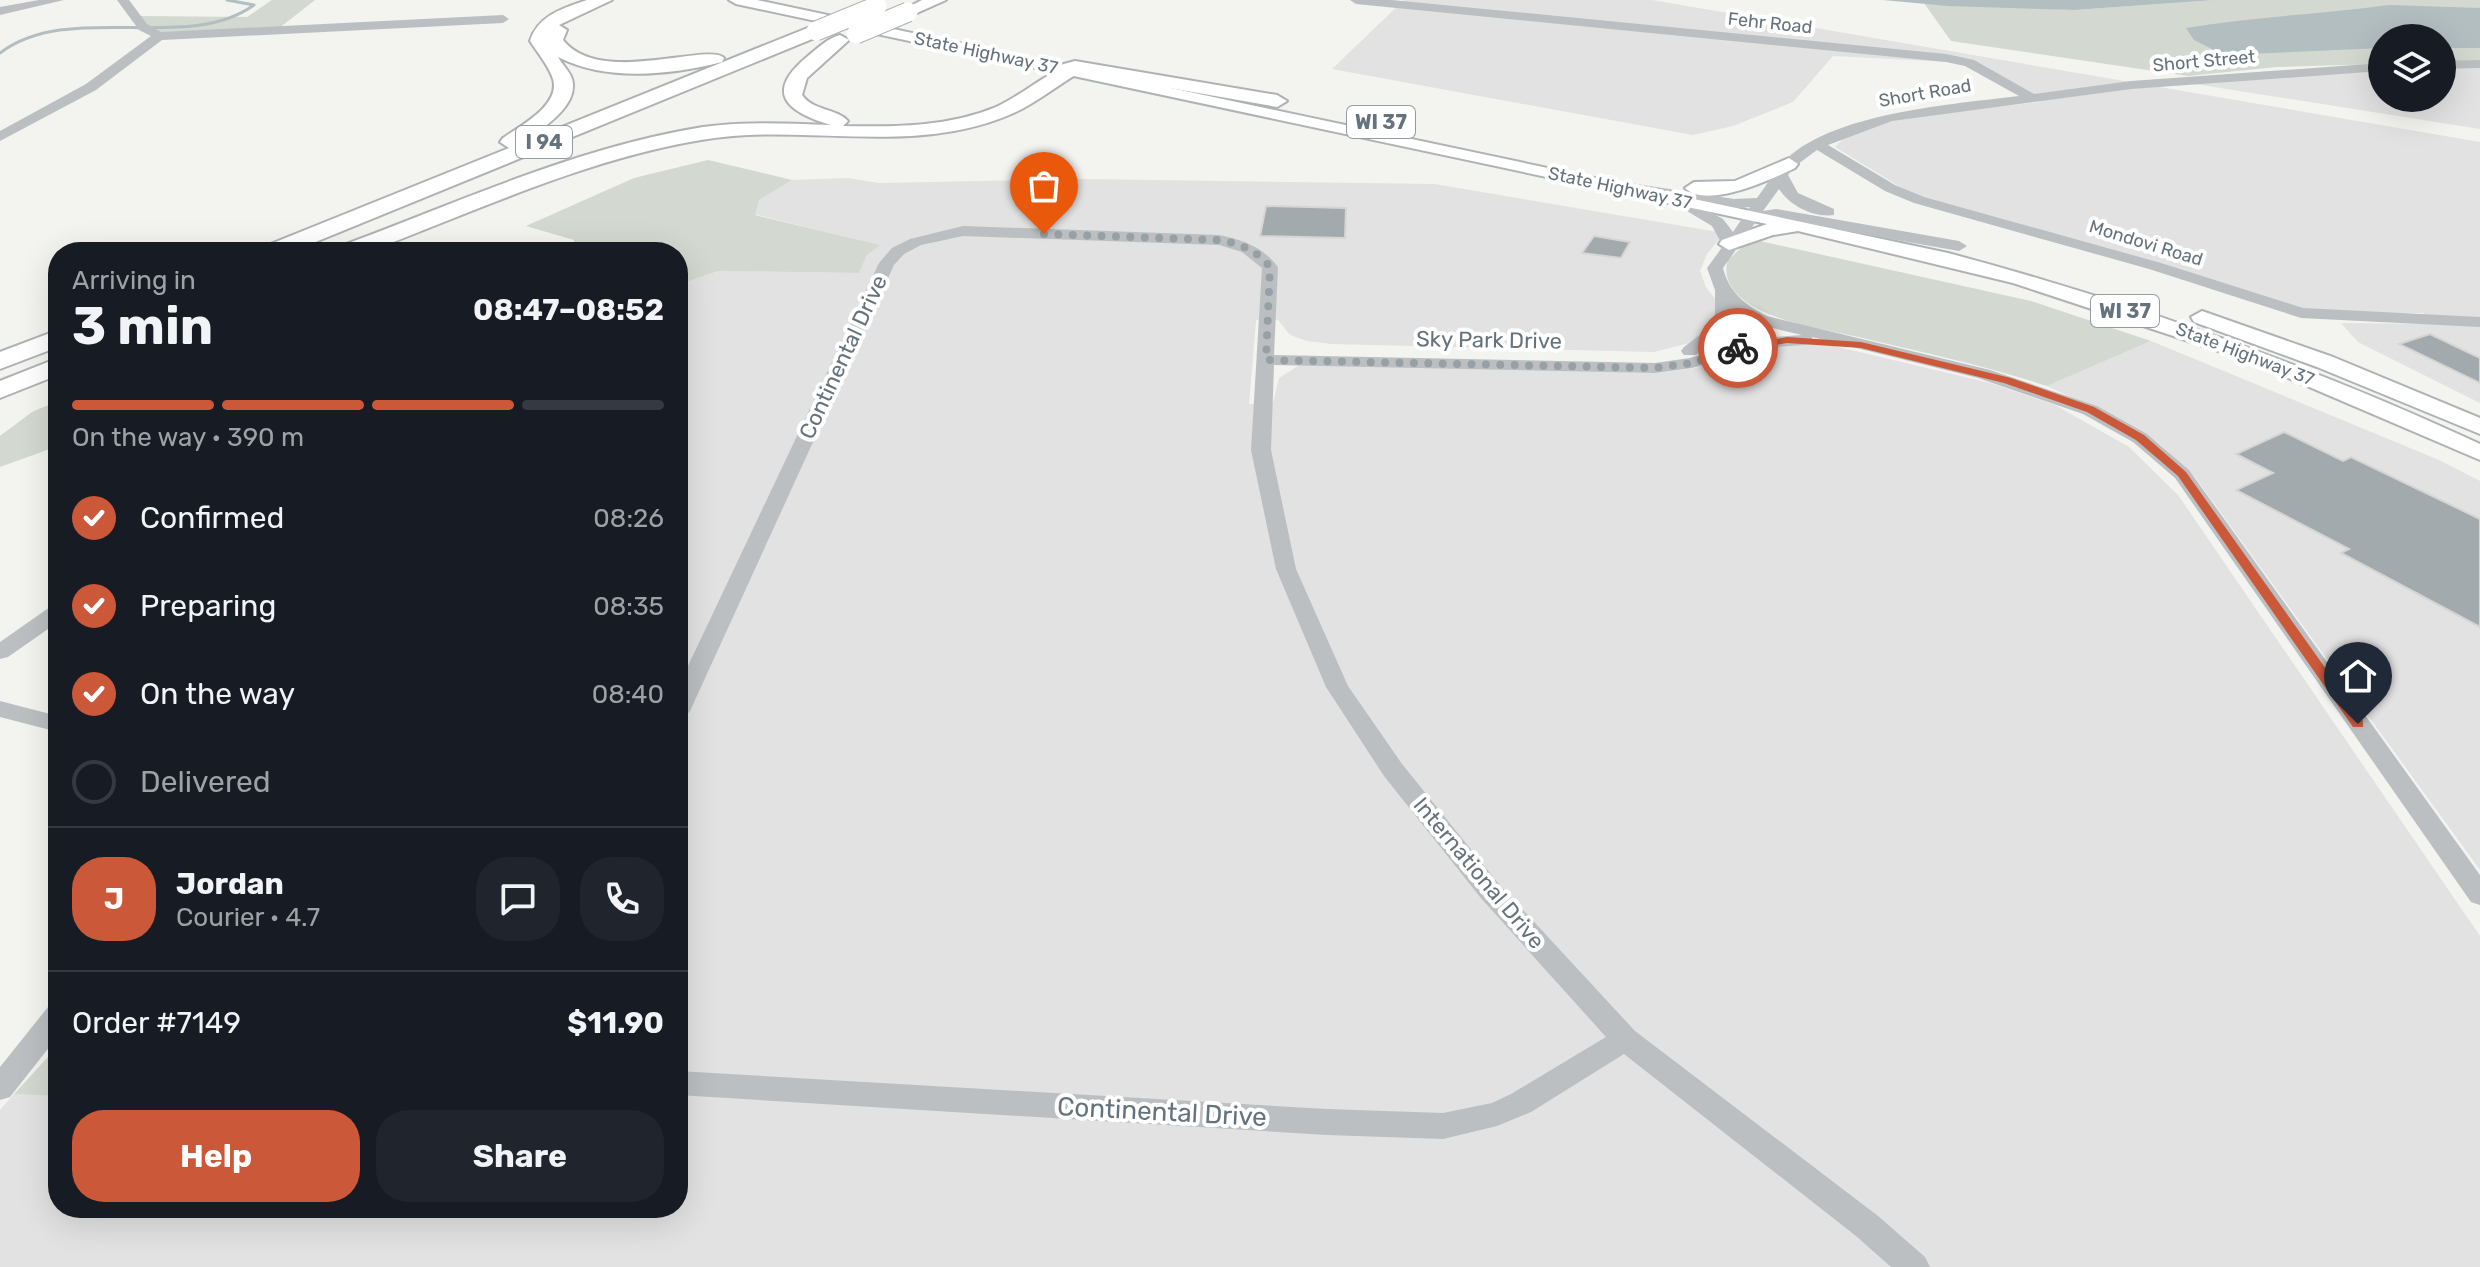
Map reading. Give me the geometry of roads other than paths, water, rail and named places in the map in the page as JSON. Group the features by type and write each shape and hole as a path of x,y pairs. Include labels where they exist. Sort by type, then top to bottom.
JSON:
{"highway":[{"name":"I 94","path":"356,242 937,0"},
{"path":"613,1 560,27 554,40 556,46 575,59 600,65 658,67 707,60 814,32"},
{"path":"283,242 461,168 539,122 562,97 564,85 539,41 540,34 562,17 613,1"},
{"name":"I 94","path":"296,242 884,3"},
{"path":"844,38 800,72 791,88 791,96 813,114 857,125 905,126 972,115 1070,66 1277,101"},
{"path":"1028,98 1070,66"},
{"path":"373,242 578,165 659,141 755,128 875,133 930,130 985,119 1068,80 1117,80"},
{"path":"0,361 48,342"},
{"path":"0,390 48,370"}],"main road":[{"name":"State Highway 37","path":"736,0 1070,66"},
{"name":"State Highway 37","path":"795,0 1117,80 1547,172 1687,194"},
{"name":"State Highway 37","path":"1277,101 1759,209 1849,220 2039,266 2249,333 2480,427"},
{"path":"1687,194 1738,187 1785,170"},
{"name":"State Highway 37","path":"1759,209 1821,230 1961,262 2171,326 2290,370 2480,453"},
{"path":"1729,244 1770,229 1821,230"}],"street":[{"path":"0,11 58,0"},
{"path":"123,0 153,33"},
{"name":"Fehr Road","path":"1356,0 1946,58 1969,63 2029,96"},
{"path":"0,137 91,87 153,33 503,19"},
{"path":"2456,65 2480,64"},
{"name":"Short Street","path":"2029,96 2201,79 2368,68"},
{"name":"Short Road","path":"1729,244 1759,209 1785,170 1817,144 1890,117 2029,96"},
{"name":"Mondovi Road","path":"1817,144 1890,188 1919,200 2155,266 2301,313 2480,322"},
{"path":"1785,170 1784,188 1795,199 1849,220"},
{"path":"1547,172 1959,246"},
{"path":"1687,194 1716,220 1726,232 1729,244 1715,268 1723,290 1723,325 1690,351"},
{"name":"Continental Drive","path":"688,690 887,263 898,251 916,242 963,231 1219,240 1242,245 1261,256 1270,267 1267,353"},
{"path":"1723,290 1735,304 1761,320 2007,380 2090,410 2140,438 2182,474 2480,895"},
{"name":"Sky Park Drive","path":"1709,357 1723,343 1761,320"},
{"name":"Sky Park Drive","path":"1267,353 1646,368 1673,367 1760,343 1787,340 1861,345"},
{"name":"Sky Park Drive","path":"1267,353 1643,355 1690,351 1723,343"},
{"name":"International Drive","path":"1267,353 1261,450 1286,569 1337,687 1393,770 1489,890 1625,1039 1867,1226 1914,1267"},
{"path":"0,652 48,619"},
{"path":"0,709 48,721"},
{"path":"0,1088 48,1028"},
{"name":"Continental Drive","path":"688,1084 1327,1122 1443,1126 1497,1114 1521,1103 1625,1039"}],"waterway":[{"path":"0,53 29,38 60,30 196,26 226,19 254,5 227,0"}]}
